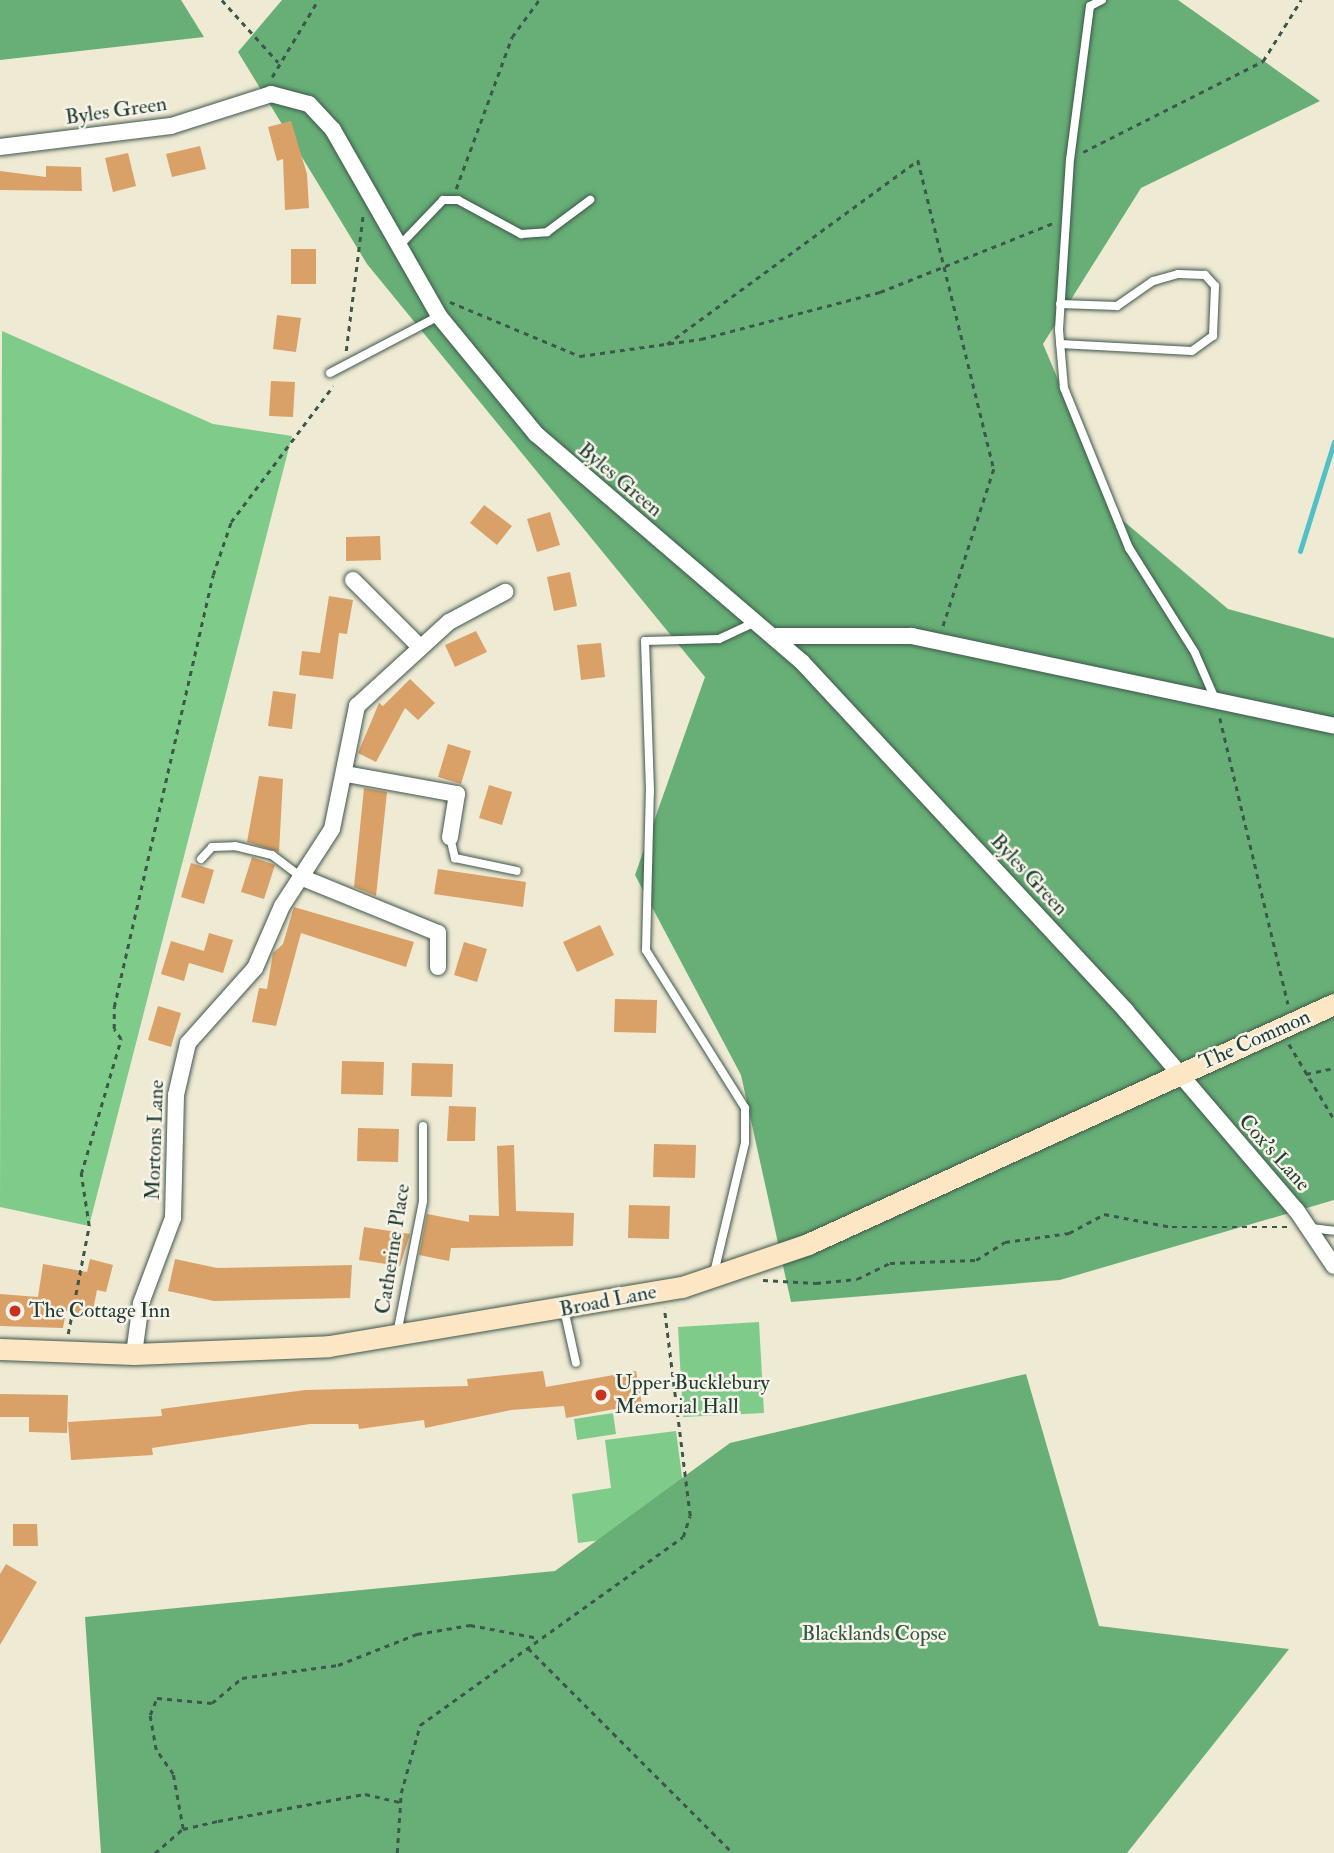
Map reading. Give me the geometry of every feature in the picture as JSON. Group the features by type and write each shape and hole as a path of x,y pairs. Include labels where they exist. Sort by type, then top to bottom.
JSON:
{"street":[{"name":"Byles Green","path":"0,147 171,126 271,94 309,104 366,186 401,244 439,316 536,434 776,636 1126,1011 1175,1075"},
{"path":"353,580 420,647"},
{"name":"Mortons Lane","path":"134,1354 141,1303 173,1218 181,1059 197,1030 255,968 282,906 303,878 332,829 346,774 357,706 420,647 463,612 506,592"},
{"path":"776,636 938,642 1334,726"},
{"path":"346,774 457,794 450,837"},
{"path":"303,878 438,933 438,967"},
{"name":"The Common","path":"1175,1075 1334,1004"},
{"name":"Broad Lane","path":"0,1349 134,1354 396,1337 662,1291 720,1275 808,1244 1175,1075"},
{"name":"Cox's Lane","path":"1175,1075 1311,1228 1334,1266"}],"lane":[{"path":"1102,0 1090,6 1070,159 1060,304 1064,388 1129,548 1195,653 1216,701"},
{"path":"401,244 443,200 458,200 521,234 547,232 590,200"},
{"path":"1060,304 1117,306 1153,281 1178,274 1205,275 1215,286 1213,336 1192,351 1060,344"},
{"path":"330,373 439,316"},
{"path":"720,1275 745,1143 745,1108 646,950 650,791 645,641 719,639 758,621"},
{"path":"450,837 455,858 517,870"},
{"path":"201,859 212,847 235,846 272,855 303,878"},
{"name":"Catherine Place","path":"396,1337 423,1201 423,1126"},
{"path":"1311,1228 1334,1231"},
{"path":"564,1310 576,1363"}],"path":[{"path":"222,0 278,62"},
{"path":"271,94 278,62 318,0"},
{"path":"443,200 471,161 512,37 539,0"},
{"path":"1070,159 1263,61 1301,0"},
{"path":"667,344 918,160 948,264 995,469 938,642"},
{"path":"65,1351 89,1226 81,1174 121,1039 114,1030 114,1007 213,575 231,522 345,366 366,186"},
{"path":"427,292 580,356 667,344 880,292 1066,218"},
{"path":"1216,701 1286,1027 1306,1074 1334,1119"},
{"path":"1306,1074 1334,1068"},
{"path":"720,1275 791,1282 857,1279 890,1262 976,1260 1005,1242 1069,1233 1104,1214 1172,1227 1311,1228"},
{"path":"397,1853 400,1802 420,1725 683,1536 690,1516 662,1291"},
{"path":"183,1829 173,1774 156,1750 150,1715 157,1698 212,1703 242,1678 338,1665 417,1634 470,1625 541,1639"},
{"path":"528,1648 733,1853"},
{"path":"155,1853 183,1829 365,1794 400,1802"}],"green space":[{"path":"0,0 181,0 204,37 0,60"},
{"path":"282,0 1178,0 1320,101 1141,188 1043,344 1115,514 1228,609 1334,638 1334,1200 1060,1280 791,1302 741,1075 635,875 705,677 367,264 238,52"},
{"path":"2,331 213,424 292,436 89,1226 0,1207"},
{"path":"759,1322 764,1413 683,1417 678,1327"},
{"name":"Blacklands Copse","path":"1026,1374 1099,1626 1289,1649 1127,1853 101,1853 85,1617 555,1571 730,1443"},
{"path":"613,1413 616,1434 577,1440 574,1419"},
{"path":"676,1431 689,1529 578,1543 572,1494 611,1488 605,1440"}],"building":[{"path":"291,121 307,174 309,208 285,210 283,159 277,161 268,127"},
{"path":"200,146 206,169 172,177 166,154"},
{"path":"128,153 136,186 113,192 105,158"},
{"path":"46,166 81,167 82,191 0,190 0,171 46,177"},
{"path":"291,249 316,249 316,284 291,284"},
{"path":"277,315 301,318 296,352 273,349"},
{"path":"271,381 295,382 293,417 269,416"},
{"path":"484,505 512,526 497,545 470,523"},
{"path":"550,512 560,545 537,552 527,519"},
{"path":"380,536 381,560 346,561 346,537"},
{"path":"570,572 577,606 554,611 547,577"},
{"path":"329,596 353,600 347,634 339,633 333,679 299,675 302,651 320,653"},
{"path":"476,631 487,652 455,667 445,645"},
{"path":"601,643 605,677 581,680 577,645"},
{"path":"410,679 435,703 418,720 405,708 376,762 358,753 379,703 383,706"},
{"path":"273,691 296,694 292,729 268,726"},
{"path":"448,744 471,751 461,784 438,777"},
{"path":"259,776 283,779 279,852 247,842"},
{"path":"489,785 512,792 502,825 479,818"},
{"path":"364,788 387,792 376,896 354,887"},
{"path":"252,857 275,865 264,899 241,892"},
{"path":"191,863 214,870 204,904 181,897"},
{"path":"438,869 526,882 523,907 434,894"},
{"path":"294,907 414,942 406,967 301,933 276,1026 252,1022 259,988 267,989 273,953 283,944"},
{"path":"600,925 614,955 577,972 563,942"},
{"path":"209,933 233,940 223,973 189,963 184,981 161,974 171,941 204,951"},
{"path":"464,942 487,949 477,982 454,975"},
{"path":"615,999 657,1000 656,1033 614,1032"},
{"path":"158,1006 181,1013 171,1047 148,1040"},
{"path":"342,1061 384,1062 383,1095 341,1094"},
{"path":"412,1063 453,1064 452,1097 411,1096"},
{"path":"449,1106 476,1107 475,1141 447,1141"},
{"path":"358,1128 399,1129 398,1162 357,1161"},
{"path":"654,1144 696,1145 695,1178 653,1177"},
{"path":"514,1145 516,1211 574,1213 573,1246 451,1248 449,1261 419,1255 427,1214 469,1222 469,1215 499,1216 497,1146"},
{"path":"629,1205 670,1206 669,1239 628,1238"},
{"path":"364,1227 410,1234 400,1266 359,1260"},
{"path":"90,1259 113,1265 106,1292 97,1290 92,1315 66,1311 63,1328 0,1326 0,1294 38,1297 43,1264 87,1272"},
{"path":"175,1259 217,1268 352,1265 350,1298 214,1301 168,1291"},
{"path":"543,1371 546,1387 636,1371 642,1404 566,1418 564,1406 511,1410 425,1428 424,1420 359,1429 358,1424 310,1424 152,1448 153,1455 71,1460 68,1422 162,1416 161,1409 305,1390 468,1386 467,1379"},
{"path":"0,1394 68,1395 67,1433 29,1432 29,1417 0,1417"},
{"path":"13,1524 37,1524 38,1546 13,1546"},
{"path":"6,1564 37,1582 0,1645 0,1574"}],"waterway":[{"path":"1300,551 1334,442"}],"place":[{"name":"The Cottage Inn","path":"15,1311"},
{"name":"Upper Bucklebury Memorial Hall","path":"601,1395"}]}
